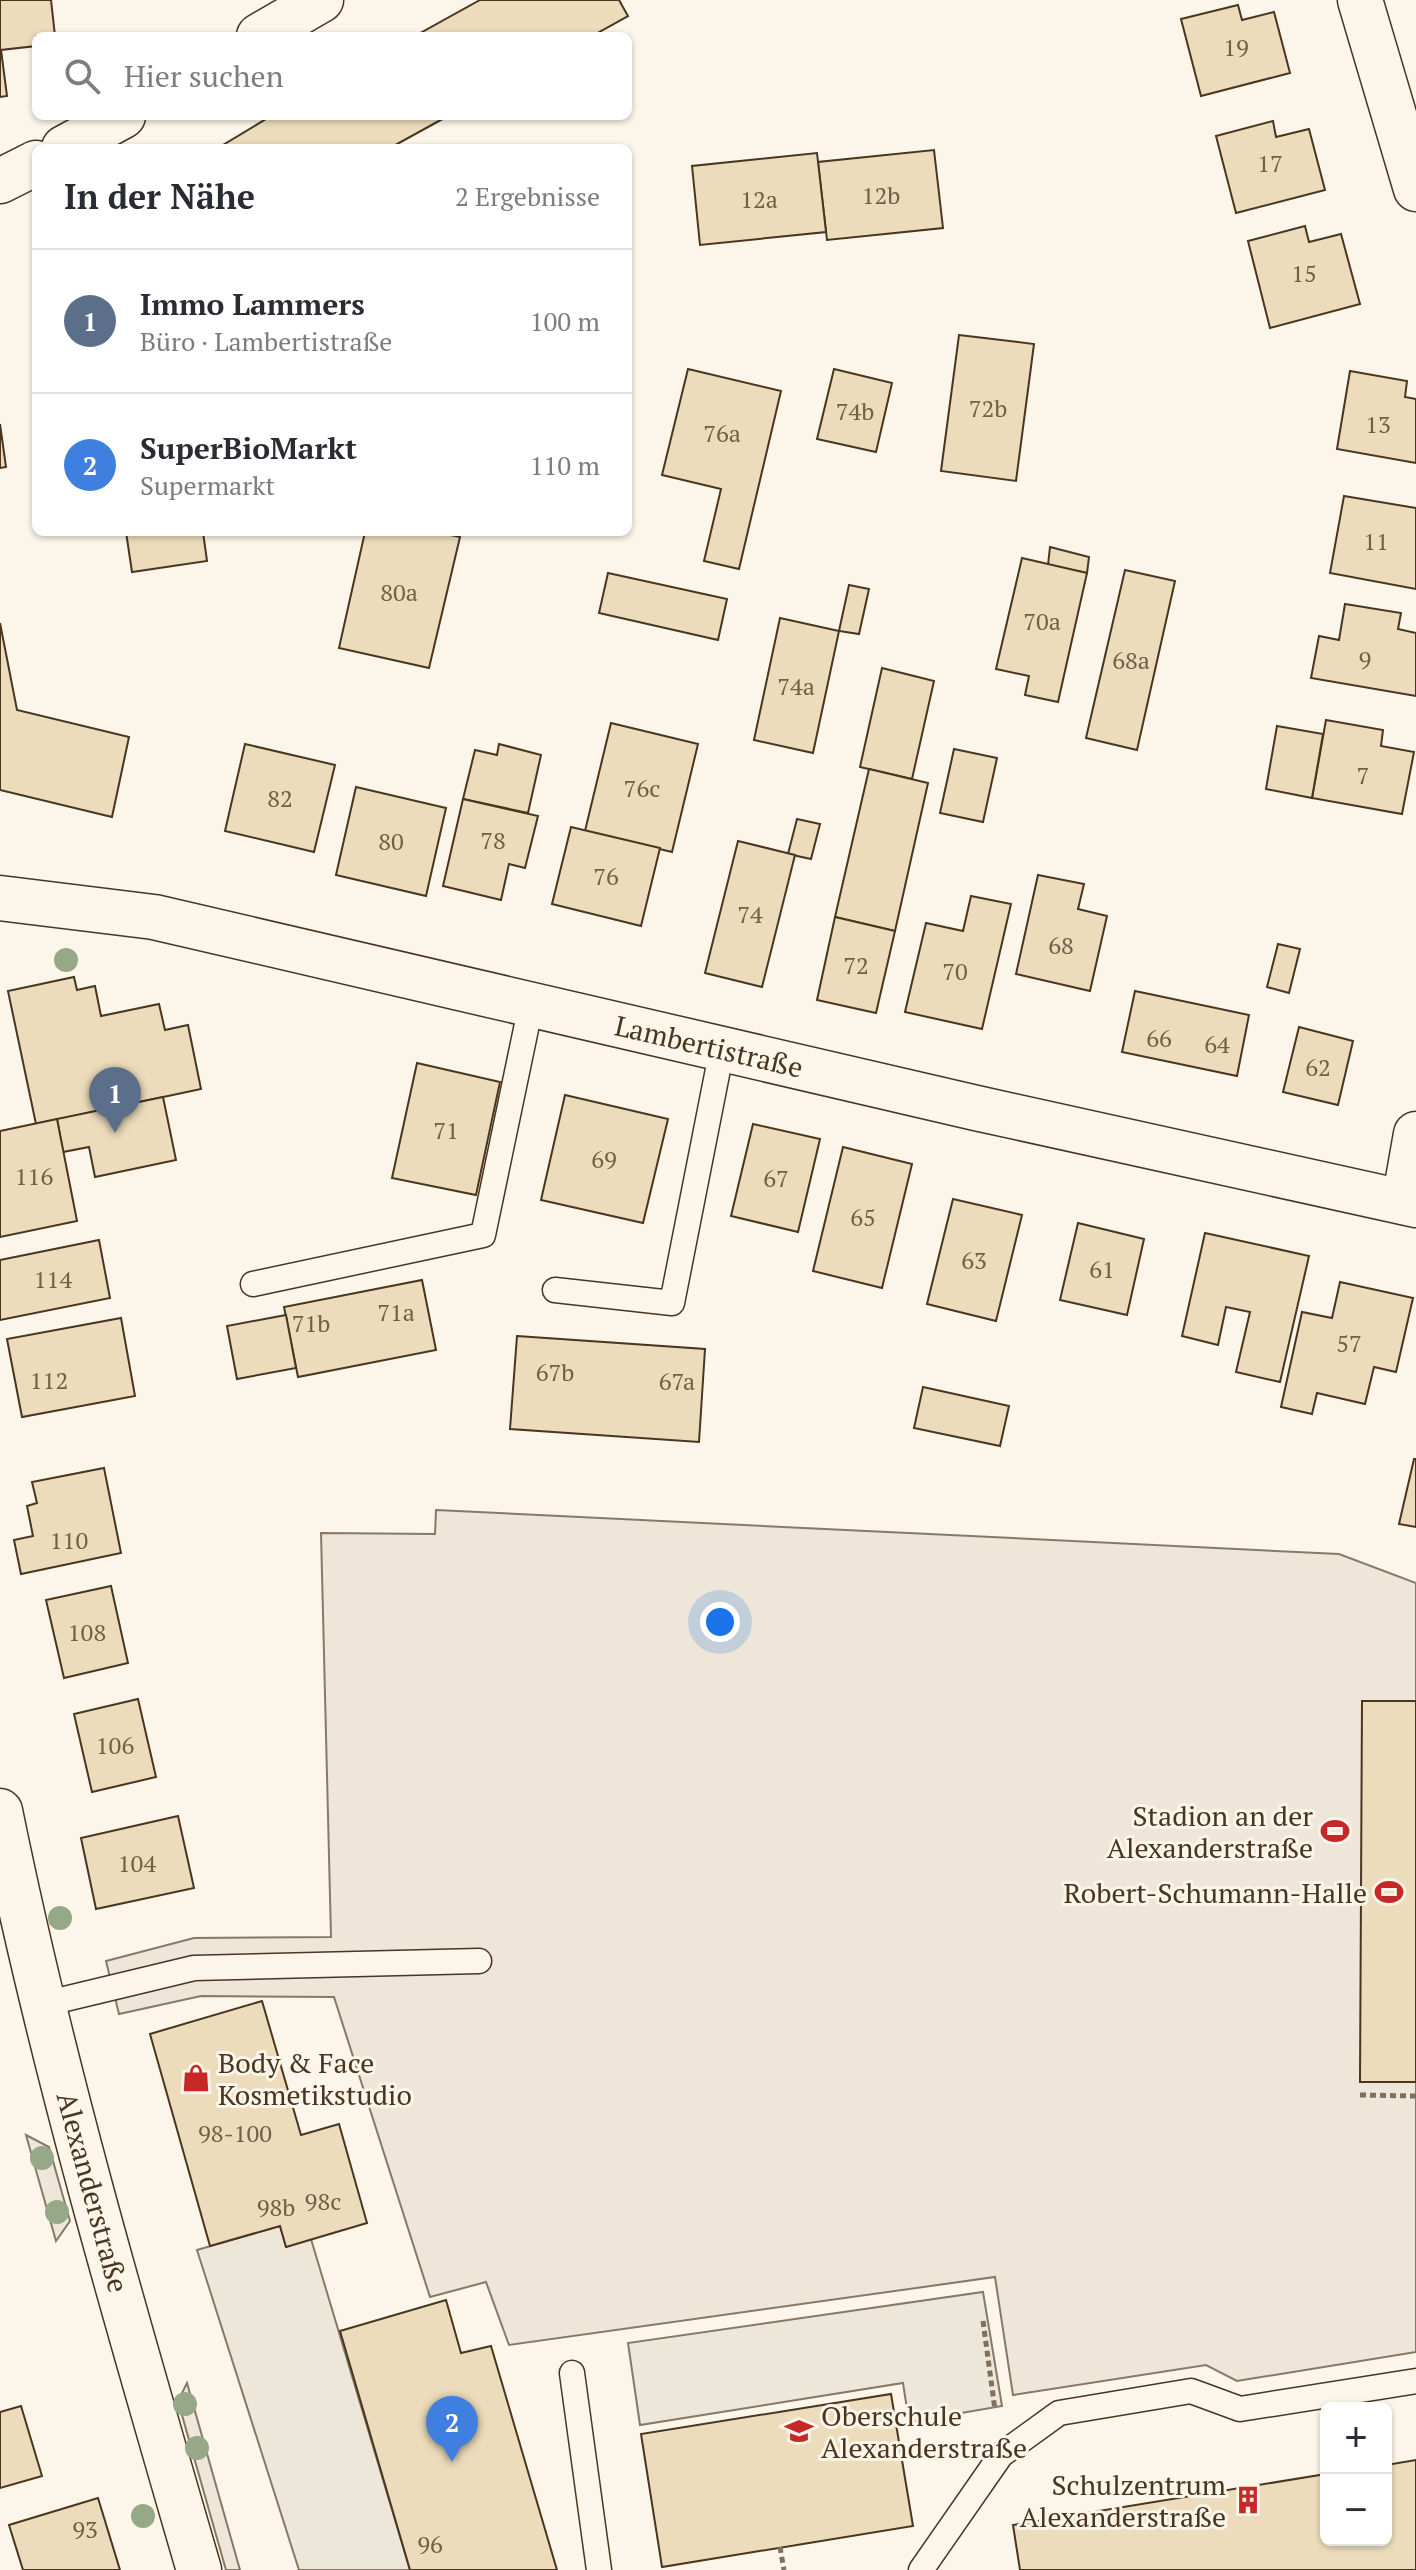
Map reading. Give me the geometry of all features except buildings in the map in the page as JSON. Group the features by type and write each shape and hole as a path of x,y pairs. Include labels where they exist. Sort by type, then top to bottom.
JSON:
{"street":[{"path":"266,32 321,0"},
{"path":"1360,0 1416,189"},
{"path":"76,144 116,130"},
{"path":"0,181 32,165"},
{"name":"Lambertistraße","path":"0,898 154,917 1410,1204"},
{"path":"1410,1204 1416,1134"},
{"name":"Alexanderstraße","path":"0,1811 44,2004 134,2347 199,2570"}],"lane":[{"path":"253,1284 483,1235 531,1005"},
{"path":"555,1290 672,1303 722,1049"},
{"path":"44,2004 194,1968 479,1961"},
{"path":"572,2373 599,2570"},
{"path":"921,2570 1001,2455 1059,2413 1191,2391 1240,2409 1416,2381"}],"path":[{"path":"1360,2095 1416,2096"},
{"path":"983,2321 1001,2455"},
{"path":"780,2547 784,2570"}],"shaded area":[{"path":"436,1510 1339,1554 1416,1583 1416,2352 1237,2381 1206,2365 1013,2395 995,2277 509,2345 486,2282 430,2297 334,1997 201,1996 119,2014 106,1961 194,1938 331,1937 321,1533 435,1534"},
{"path":"26,2135 49,2147 70,2221 56,2241"},
{"path":"280,2226 286,2247 311,2239 410,2570 299,2570 197,2250"},
{"path":"983,2292 1002,2406 909,2422 903,2383 640,2425 628,2343"},
{"path":"187,2383 240,2570 226,2570 178,2401"}],"place":[{"name":"Immo Lammers","path":"115,1133"},
{"name":"Stadion an der Alexanderstraße","path":"1335,1831"},
{"name":"Robert-Schumann-Halle","path":"1389,1892"},
{"name":"Body & Face Kosmetikstudio","path":"196,2078"},
{"name":"Oberschule Alexanderstraße","path":"799,2431"},
{"name":"SuperBioMarkt","path":"452,2462"},
{"name":"Schulzentrum Alexanderstraße","path":"1248,2500"}]}
